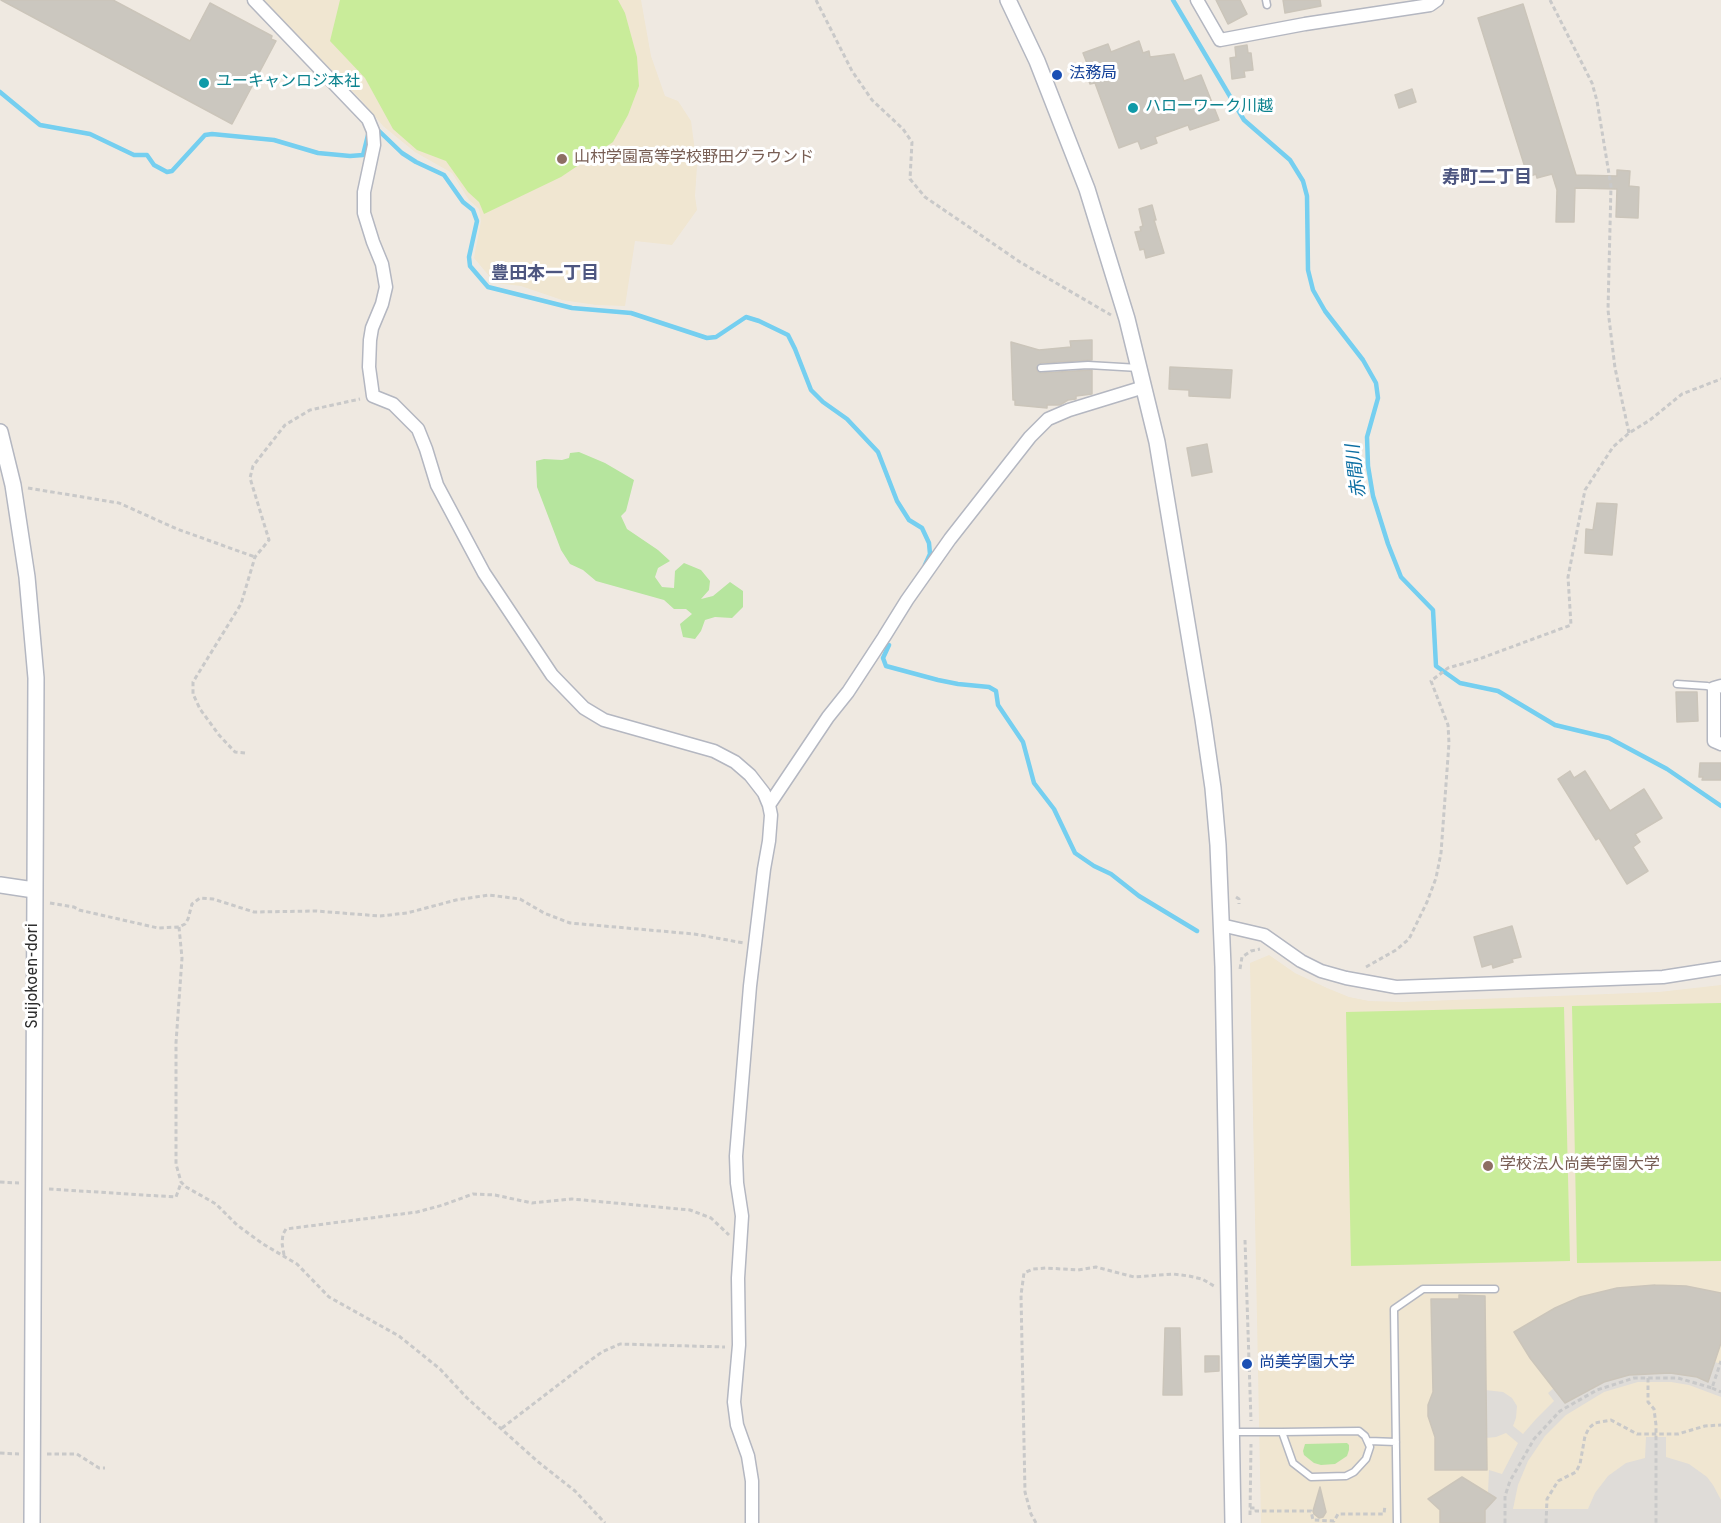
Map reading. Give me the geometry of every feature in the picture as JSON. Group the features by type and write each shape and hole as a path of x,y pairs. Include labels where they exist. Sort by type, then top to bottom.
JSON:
{"street":[{"path":"254,0 368,119 373,131 374,145 364,185 364,213 382,264 386,287 372,328 369,367 373,396 393,404 418,429 437,485 484,573 552,675 584,708 604,720 714,751 735,762 750,775 770,805 769,842 754,945 736,1156 742,1216 738,1278 739,1345 734,1402 737,1425 748,1456 752,1481 752,1523"},
{"path":"1008,0 1037,61 1087,189 1127,319 1140,368 1171,521 1203,719 1217,833 1221,925 1233,1523"},
{"path":"1197,0 1220,40 1305,24 1430,5 1437,0"},
{"path":"770,805 884,638 907,600 950,539 1030,436 1048,419 1144,387"},
{"name":"Suijokoen-dori","path":"0,432 13,485 27,577 36,678 32,1523"},
{"path":"1717,687 1714,741 1721,744"},
{"path":"0,885 34,896"},
{"path":"1221,925 1264,935 1301,961 1321,971 1396,987 1663,977 1721,968"}],"lane":[{"path":"1041,368 1088,365 1140,368"},
{"path":"1677,684 1717,687"},
{"path":"1396,1523 1394,1308 1423,1289 1495,1289"},
{"path":"1232,1432 1359,1431 1369,1441 1370,1447 1366,1459 1354,1472 1346,1476 1311,1477 1293,1463 1282,1432"},
{"path":"1369,1441 1396,1442"}],"path":[{"path":"816,0 852,71 872,100 903,129 912,142 910,179 925,197 1020,262 1110,315 1127,319"},
{"path":"1550,0 1592,83 1597,101 1611,186 1608,310 1616,368 1629,433"},
{"path":"1346,978 1396,950 1409,939 1436,878 1441,853 1449,743 1448,725 1431,681 1448,668 1571,625 1568,578 1585,490 1613,447 1629,433 1650,420 1682,394 1721,379"},
{"path":"244,753 236,752 219,735 200,710 193,694 193,682 241,603 255,557 270,540 250,478 253,466 285,425 310,410 373,396"},
{"path":"13,485 119,503 177,529 255,557"},
{"path":"1235,894 1236,899 1239,899 1239,904"},
{"path":"34,896 79,910 158,928 179,927 188,919 192,904 200,898 213,899 254,912 316,911 380,916 407,913 456,900 489,895 520,899 544,913 570,923 694,934 754,945"},
{"path":"179,927 182,958 176,1043 176,1164 181,1182 216,1204 237,1225 263,1244 284,1255 329,1297 399,1336 440,1369 467,1398 537,1461 575,1491 605,1523"},
{"path":"1242,957 1251,951 1263,949"},
{"path":"1240,951 1242,957 1240,978"},
{"path":"81,1190 176,1197 181,1182"},
{"path":"284,1255 282,1243 286,1230 417,1212 473,1194 495,1195 532,1203 572,1199 690,1210 711,1218 726,1233 741,1241"},
{"path":"1244,1235 1247,1256 1251,1421"},
{"path":"1036,1523 1025,1492 1021,1295 1024,1273 1033,1269 1046,1268 1078,1270 1096,1268 1134,1277 1173,1274 1202,1279 1215,1287 1229,1288"},
{"path":"502,1428 602,1352 620,1344 732,1348"},
{"path":"1712,1388 1721,1361"},
{"path":"1505,1523 1505,1496 1510,1481 1534,1439 1560,1411 1572,1403 1597,1390 1634,1378 1678,1378 1721,1392"},
{"path":"1648,1378 1648,1402 1654,1409 1656,1434 1656,1523"},
{"path":"1546,1523 1547,1499 1558,1480 1576,1472 1580,1464 1585,1436 1595,1423 1611,1420 1637,1434 1678,1434 1705,1426 1721,1425"},
{"path":"1250,1518 1251,1444"},
{"path":"0,1453 77,1454 99,1468 105,1468"},
{"path":"1250,1508 1256,1508 1256,1511 1311,1511 1314,1520 1334,1521 1338,1514 1384,1514 1385,1496"}],"shaded area":[{"name":"山村学園高等学校野田グラウンド","path":"263,0 641,0 651,56 665,96 678,101 691,121 697,166 695,196 697,210 672,245 635,241 625,306 562,300 521,286 495,283 474,258 481,221 479,209 469,200 452,173 415,152 383,126 362,101"},
{"name":"学校法人尚美学園大学","path":"1269,955 1295,973 1327,988 1349,997 1369,1001 1402,1002 1659,992 1721,985 1721,1523 1261,1523 1250,963"},
{"path":"1715,1362 1721,1364 1721,1397 1689,1385 1671,1382 1638,1382 1604,1392 1566,1415 1545,1436 1528,1461 1518,1485 1513,1509 1588,1509 1595,1493 1608,1476 1626,1463 1645,1458 1646,1437 1666,1437 1666,1457 1689,1464 1707,1477 1713,1485 1721,1500 1721,1523 1485,1523 1485,1510 1495,1498 1488,1492 1489,1470 1502,1474 1518,1443 1506,1433 1486,1438 1485,1390 1503,1392 1512,1398 1517,1406 1513,1426 1523,1434 1554,1401 1548,1393 1554,1388 1565,1403 1604,1382 1629,1375 1670,1373 1697,1377 1708,1382"}],"green space":[{"path":"340,0 618,0 625,13 637,57 639,86 628,115 613,142 561,177 484,214 479,202 468,192 446,161 417,150 393,129 365,78 330,41"},
{"path":"579,452 605,463 634,480 626,511 621,516 627,529 670,561 658,568 655,577 662,587 674,588 675,571 684,563 701,570 710,581 709,590 701,599 713,596 730,582 743,591 743,607 732,618 715,617 705,620 695,639 683,637 680,624 692,614 686,609 674,609 664,600 596,581 583,570 570,564 561,550 537,487 536,461 562,460 569,458 570,453"},
{"path":"1721,1003 1721,1261 1577,1263 1572,1006"},
{"path":"1564,1007 1570,1261 1351,1266 1346,1012"},
{"path":"1347,1443 1349,1450 1347,1456 1335,1464 1314,1463 1304,1455 1303,1451 1305,1444"}],"building":[{"name":"ユーキャンロジ本社","path":"1,0 113,0 190,41 210,3 272,36 271,39 276,41 232,124"},
{"path":"1216,0 1240,0 1247,14 1228,24"},
{"path":"1283,0 1320,0 1321,6 1285,13"},
{"path":"1523,4 1576,175 1617,176 1617,170 1630,171 1629,186 1639,187 1638,218 1616,217 1617,189 1575,188 1574,222 1556,222 1557,190 1552,174 1537,178 1536,174 1528,177 1478,18"},
{"name":"ハローワーク川越","path":"1139,41 1143,53 1149,51 1150,57 1174,54 1184,81 1201,75 1219,120 1190,130 1188,125 1155,137 1157,143 1141,149 1138,141 1119,148 1095,83 1090,84 1086,73 1090,71 1083,53 1108,44 1111,52"},
{"path":"1247,45 1248,53 1251,53 1253,70 1244,71 1245,77 1232,79 1230,58 1236,57 1235,47"},
{"path":"1412,89 1416,102 1399,108 1395,95"},
{"path":"1152,205 1164,253 1146,258 1144,249 1140,250 1135,232 1141,231 1140,227 1143,226 1139,209"},
{"path":"1092,340 1092,360 1041,363 1036,368 1041,373 1092,370 1092,394 1076,396 1076,399 1068,400 1060,405 1047,405 1047,408 1015,405 1011,342 1039,350 1071,347 1070,341"},
{"path":"1170,367 1232,370 1230,398 1189,396 1189,390 1169,389"},
{"path":"1207,444 1212,472 1192,476 1187,448"},
{"path":"1597,503 1617,504 1612,555 1585,553 1586,529 1593,530"},
{"path":"1676,692 1697,692 1698,721 1677,722"},
{"path":"1700,763 1721,763 1721,780 1702,780 1703,777 1699,777"},
{"path":"1570,771 1574,778 1585,771 1610,811 1644,789 1662,818 1635,834 1640,842 1633,847 1648,871 1627,884 1599,838 1596,840 1558,779"},
{"path":"1512,926 1521,957 1493,968 1492,964 1482,967 1474,937"},
{"path":"1655,1285 1686,1286 1721,1293 1721,1343 1708,1382 1697,1377 1670,1373 1629,1375 1604,1382 1565,1403 1530,1358 1514,1332 1555,1308 1580,1297 1617,1288"},
{"path":"1459,1295 1485,1296 1487,1470 1435,1470 1435,1437 1428,1416 1428,1405 1433,1392 1431,1299 1459,1299"},
{"path":"1165,1328 1180,1328 1182,1395 1163,1395"},
{"path":"1205,1356 1219,1356 1219,1371 1205,1372"},
{"path":"1462,1477 1496,1498 1485,1510 1485,1523 1440,1523 1440,1510 1428,1499"},
{"path":"1320,1487 1326,1512 1323,1517 1319,1518 1313,1511"}],"waterway":[{"name":"赤間川","path":"1173,0 1244,120 1290,160 1303,181 1307,196 1308,270 1313,290 1325,311 1363,360 1376,383 1378,398 1367,437 1368,466 1373,496 1401,577 1433,610 1436,666 1460,683 1498,691 1555,725 1609,738 1667,769 1721,806"},
{"path":"0,92 40,125 90,134 134,155 147,155 154,165 167,172 172,171 205,135 274,140 318,153 350,156 363,155 368,135"},
{"path":"377,129 402,153 444,175 463,202 473,210 477,221 469,257 470,266 488,287 572,308 631,313 707,338 716,337 746,317 788,335 811,390 823,402 847,419 878,452 897,501 909,520 922,528 929,543 930,554 925,565"},
{"path":"889,645 883,658 886,666 938,680 989,687 996,691 998,705 1023,742 1034,783 1054,809 1075,853 1197,931"}],"place":[{"name":"法務局","path":"1057,75"},
{"name":"ユーキャンロジ本社","path":"204,83"},
{"name":"ハローワーク川越","path":"1133,108"},
{"name":"山村学園高等学校野田グラウンド","path":"562,159"},
{"name":"学校法人尚美学園大学","path":"1488,1166"},
{"name":"尚美学園大学","path":"1247,1364"}],"district":[{"name":"寿町二丁目","path":"1487,179"},
{"name":"豊田本一丁目","path":"545,275"}]}
